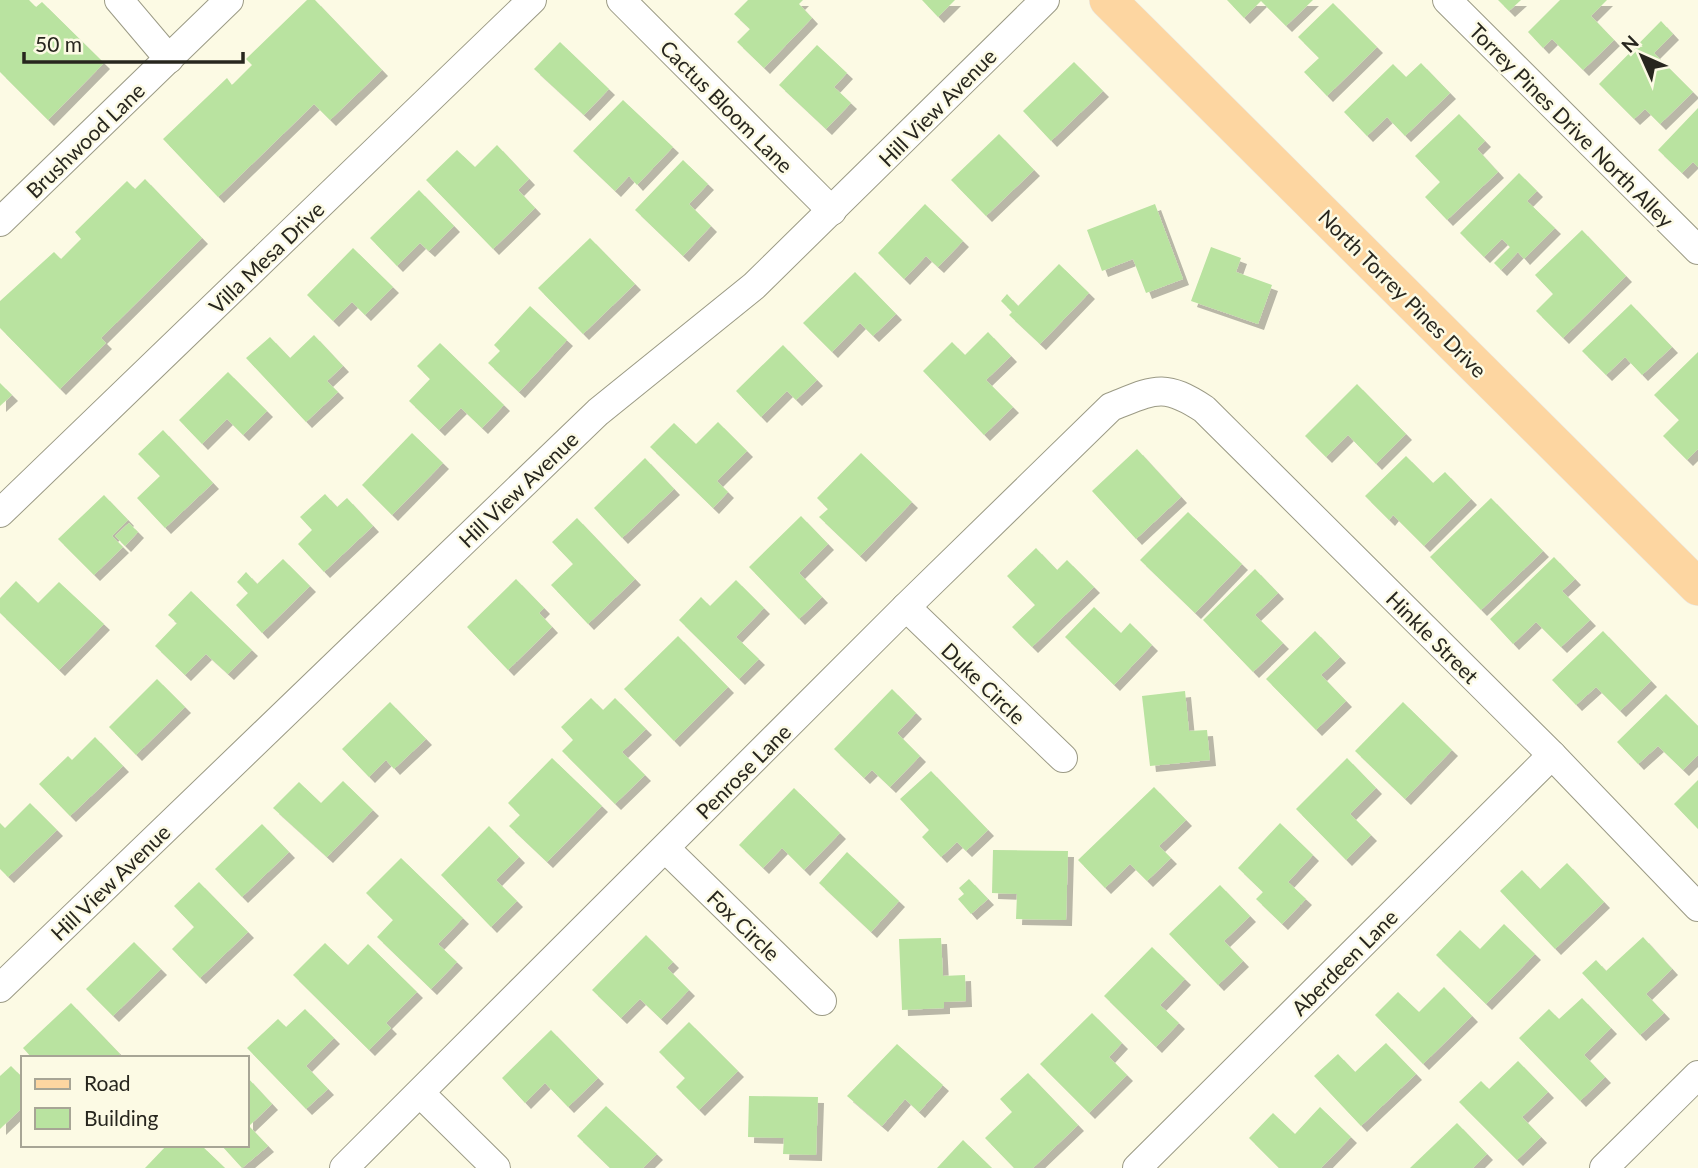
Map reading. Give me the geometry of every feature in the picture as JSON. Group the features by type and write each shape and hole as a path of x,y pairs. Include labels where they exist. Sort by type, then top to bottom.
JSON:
{"main road":[{"name":"North Torrey Pines Drive","path":"1108,0 1698,586"}],"street":[{"path":"119,0 169,58"},
{"name":"Brushwood Lane","path":"0,222 229,0"},
{"name":"Villa Mesa Drive","path":"0,513 531,0"},
{"name":"Cactus Bloom Lane","path":"621,0 832,211"},
{"name":"Hill View Avenue","path":"0,988 598,412 754,286 1045,0"},
{"name":"Torrey Pines Drive North Alley","path":"1447,0 1698,250"},
{"name":"Penrose Lane","path":"344,1168 906,607 1111,407 1154,390"},
{"name":"Hinkle Street","path":"1154,390 1180,393 1203,409 1552,755 1698,907"},
{"name":"Duke Circle","path":"906,607 1063,758"},
{"name":"Aberdeen Lane","path":"1137,1168 1552,755"},
{"name":"Fox Circle","path":"666,849 822,1002"},
{"path":"1604,1168 1698,1074"},
{"path":"420,1093 496,1168"}],"building":[{"path":"0,0 29,0 36,7 42,2 104,63 48,120 0,72"},
{"path":"307,0 315,0 382,70 330,120 314,104 218,197 163,139 227,78 232,85 252,65 246,59"},
{"path":"748,0 803,0 799,4 812,18 764,68 737,42 750,29 734,14"},
{"path":"922,0 955,0 938,17"},
{"path":"1227,0 1313,0 1286,26 1261,1 1244,18"},
{"path":"1498,0 1521,0 1509,11"},
{"path":"1560,0 1607,0 1591,16 1614,40 1583,70 1552,39 1543,48 1528,32"},
{"path":"1333,3 1377,47 1327,96 1304,72 1319,58 1298,37"},
{"path":"1661,21 1673,34 1654,53 1693,92 1660,124 1645,109 1634,119 1599,84"},
{"path":"560,42 609,89 584,115 534,69"},
{"path":"817,45 847,73 834,87 851,103 826,129 779,85"},
{"path":"1074,62 1103,91 1051,141 1023,111"},
{"path":"1421,63 1450,93 1405,136 1387,117 1367,136 1344,112 1393,64 1406,77"},
{"path":"623,100 673,147 637,185 629,176 615,191 573,151"},
{"path":"1698,108 1698,167 1693,162 1682,173 1658,150"},
{"path":"1459,114 1485,141 1477,149 1498,172 1447,220 1425,197 1440,182 1415,156"},
{"path":"999,134 1034,170 986,216 951,180"},
{"path":"497,145 529,179 518,190 535,208 493,249 426,180 457,150 475,167"},
{"path":"683,160 708,184 689,204 711,226 683,256 635,210"},
{"path":"1519,173 1537,191 1527,201 1555,228 1524,259 1518,252 1501,270 1494,263 1510,247 1502,239 1484,257 1460,233"},
{"path":"145,179 202,238 101,338 106,343 60,389 0,328 0,301 54,252 61,259 81,239 75,232 127,181 135,189"},
{"path":"419,190 454,226 429,251 420,243 397,266 370,238"},
{"path":"925,204 963,241 938,267 926,256 904,279 878,253"},
{"path":"1155,204 1183,279 1146,293 1133,259 1102,271 1087,230"},
{"path":"1582,230 1626,276 1563,338 1536,311 1553,294 1535,275"},
{"path":"590,238 635,284 583,334 538,288"},
{"path":"1211,247 1241,258 1236,272 1272,285 1258,324 1191,301"},
{"path":"353,248 393,287 365,315 352,302 333,321 307,295"},
{"path":"1059,264 1089,293 1040,344 1009,315 1012,312 1001,301 1007,294 1018,306"},
{"path":"855,272 896,314 873,336 860,323 832,352 803,323"},
{"path":"1631,304 1672,347 1642,375 1625,357 1606,375 1582,351"},
{"path":"530,306 567,340 519,392 488,363 500,351 494,345"},
{"path":"988,332 1011,356 986,380 1013,407 984,435 923,371 952,342 965,355"},
{"path":"314,335 343,366 327,381 338,392 306,422 246,358 270,337 290,358"},
{"path":"440,343 504,405 482,428 461,408 439,430 409,401 430,379 417,366"},
{"path":"783,345 817,380 796,400 787,391 761,417 736,391"},
{"path":"1698,352 1698,449 1687,460 1663,436 1679,420 1654,395"},
{"path":"228,372 267,411 243,435 227,419 202,444 179,420"},
{"path":"0,383 12,395 0,406"},
{"path":"1357,384 1406,434 1376,464 1348,435 1326,457 1305,436"},
{"path":"718,422 747,451 717,481 728,492 713,508 650,447 674,423 696,444"},
{"path":"163,430 213,483 165,528 137,498 160,476 138,454"},
{"path":"412,433 443,463 392,515 362,485"},
{"path":"1137,449 1181,497 1136,539 1092,491"},
{"path":"861,453 912,502 860,556 819,517 828,509 817,498"},
{"path":"1406,456 1433,483 1445,472 1471,499 1424,546 1393,515 1389,520 1365,496"},
{"path":"645,458 674,489 622,538 594,508"},
{"path":"325,494 337,507 347,498 373,526 324,572 298,544 312,530 300,517"},
{"path":"104,495 128,520 112,536 123,547 94,575 58,539"},
{"path":"1491,498 1543,551 1481,610 1430,557"},
{"path":"1188,512 1242,564 1195,613 1140,560"},
{"path":"801,516 828,544 799,573 822,597 799,619 749,567"},
{"path":"577,518 635,579 588,624 551,585 573,564 552,542"},
{"path":"129,523 138,532 125,546 115,536"},
{"path":"1036,548 1057,570 1067,560 1094,587 1032,647 1012,627 1035,605 1007,576"},
{"path":"1554,557 1575,579 1562,591 1590,620 1561,647 1536,622 1513,644 1490,619"},
{"path":"283,559 310,586 262,633 236,605 248,593 237,582 246,572 257,584"},
{"path":"1255,569 1278,593 1255,615 1283,643 1253,672 1203,620"},
{"path":"516,579 544,608 539,613 552,627 508,670 467,627"},
{"path":"736,580 764,608 736,637 759,659 739,679 679,620 701,597 710,606"},
{"path":"16,581 38,603 59,582 104,624 59,670 0,613 0,598"},
{"path":"191,591 252,650 228,674 206,654 185,675 155,646 177,623 168,615"},
{"path":"1094,607 1121,633 1130,623 1152,645 1114,685 1065,637"},
{"path":"1315,631 1340,657 1321,675 1346,701 1316,730 1266,679"},
{"path":"1603,631 1651,681 1620,711 1596,687 1576,705 1552,680"},
{"path":"678,636 728,687 674,741 624,689"},
{"path":"157,679 185,707 136,755 109,727"},
{"path":"892,689 916,713 897,733 920,756 890,787 872,770 864,778 834,749"},
{"path":"1185,691 1189,731 1207,730 1210,760 1150,766 1142,696"},
{"path":"1666,694 1698,726 1698,755 1683,770 1658,746 1638,764 1617,742"},
{"path":"591,698 603,710 615,698 646,729 622,752 645,775 615,804 562,751 573,740 561,727"},
{"path":"390,702 426,739 394,769 386,760 369,777 342,749"},
{"path":"1403,702 1452,750 1405,799 1355,751"},
{"path":"95,737 123,766 70,816 39,784 68,756 72,760"},
{"path":"552,758 602,806 547,862 509,826 520,815 508,803"},
{"path":"1347,758 1376,788 1350,814 1371,835 1346,860 1296,809"},
{"path":"931,771 988,830 966,851 957,842 941,857 922,837 929,830 900,799"},
{"path":"1698,780 1698,829 1674,804"},
{"path":"343,781 373,810 327,857 273,808 299,782 321,803"},
{"path":"1154,787 1186,820 1159,846 1171,858 1147,881 1130,864 1105,888 1078,860"},
{"path":"794,788 840,833 804,870 782,848 763,868 739,845"},
{"path":"30,803 57,830 8,877 0,869 0,823 5,828"},
{"path":"1280,823 1313,855 1288,882 1306,899 1282,924 1256,899 1263,892 1238,868"},
{"path":"262,824 289,852 242,897 215,869"},
{"path":"489,826 519,857 496,880 517,901 491,927 441,875"},
{"path":"993,850 1068,851 1066,920 1016,919 1017,894 992,893"},
{"path":"847,852 899,901 871,932 819,883"},
{"path":"401,858 463,918 438,944 457,962 431,989 377,937 393,920 366,893"},
{"path":"1567,863 1604,902 1555,949 1500,891 1522,870 1540,889"},
{"path":"969,879 988,899 971,914 958,899 964,894 959,888"},
{"path":"199,882 248,932 200,978 172,949 194,927 174,906"},
{"path":"1220,885 1250,916 1224,941 1243,961 1218,985 1169,934"},
{"path":"1504,924 1535,954 1486,1004 1436,955 1460,930 1480,949"},
{"path":"646,935 673,962 667,968 689,990 661,1019 640,999 621,1018 592,990"},
{"path":"1643,937 1672,969 1646,994 1664,1013 1640,1035 1582,973 1596,960 1606,971"},
{"path":"941,938 943,976 965,975 966,1001 944,1002 944,1008 902,1010 899,939"},
{"path":"134,942 161,969 113,1016 86,989"},
{"path":"325,943 348,965 368,944 417,992 386,1023 391,1028 369,1050 293,975"},
{"path":"1152,947 1185,979 1160,1005 1179,1023 1156,1047 1104,996"},
{"path":"1444,987 1472,1016 1423,1064 1375,1015 1398,992 1419,1012"},
{"path":"1582,998 1611,1028 1584,1055 1605,1077 1580,1101 1519,1038 1549,1009 1559,1019"},
{"path":"71,1003 120,1054 30,1056 23,1048"},
{"path":"305,1009 334,1038 306,1066 328,1089 306,1109 247,1048 278,1019 286,1027"},
{"path":"1092,1013 1122,1043 1109,1057 1127,1075 1089,1113 1040,1064"},
{"path":"689,1022 738,1071 699,1110 676,1087 685,1078 659,1052"},
{"path":"551,1030 598,1078 568,1107 545,1083 525,1103 502,1078"},
{"path":"1386,1043 1416,1074 1361,1126 1314,1076 1338,1054 1355,1072"},
{"path":"897,1044 943,1085 919,1112 905,1099 882,1126 847,1096"},
{"path":"1518,1061 1548,1092 1522,1117 1541,1137 1517,1160 1459,1102 1481,1081 1489,1089"},
{"path":"11,1066 21,1076 21,1109 0,1129 0,1076"},
{"path":"1028,1073 1078,1125 1033,1168 1014,1168 985,1138 1012,1112 1000,1099"},
{"path":"248,1078 272,1104 249,1126 268,1146 242,1168 223,1147 248,1147"},
{"path":"749,1096 818,1097 816,1155 783,1154 784,1138 748,1137"},
{"path":"606,1106 657,1154 643,1168 610,1168 577,1136"},
{"path":"1320,1107 1351,1137 1321,1168 1279,1168 1249,1138 1273,1113 1295,1134"},
{"path":"1457,1123 1487,1154 1473,1168 1410,1168"},
{"path":"963,1140 992,1168 937,1168"},
{"path":"165,1147 203,1147 225,1168 145,1168"}]}
